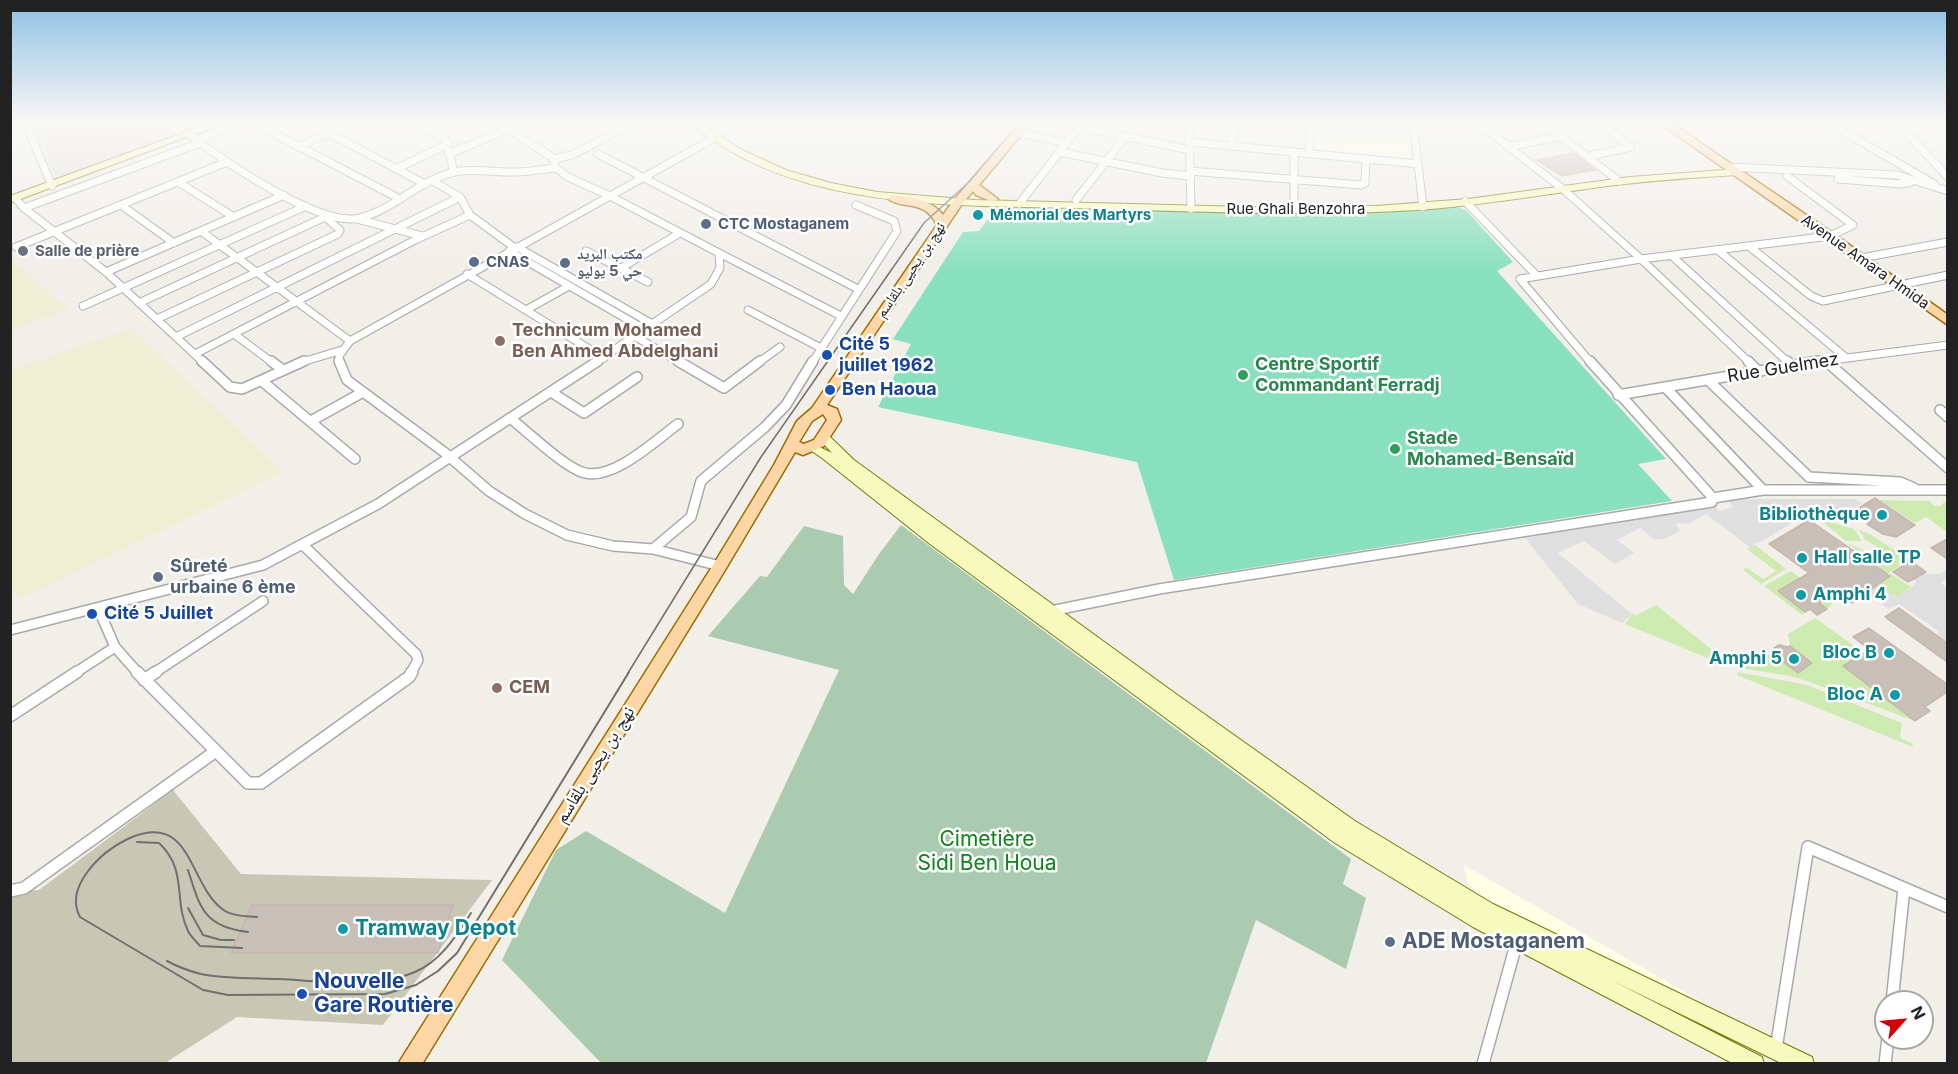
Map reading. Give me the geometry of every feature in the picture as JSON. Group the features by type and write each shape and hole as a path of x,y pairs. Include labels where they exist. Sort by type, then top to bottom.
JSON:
{"main road":[{"path":"13,199 94,172"},
{"name":"Rue Ghali Benzohra","path":"782,172 844,190 892,198 1191,206 1422,205 1617,179 1697,172"},
{"name":"Rue Ghali Benzohra","path":"793,172 822,181 887,193 960,200 993,199 1021,202 1076,200 1297,212 1465,201 1559,186"},
{"name":"نهج بن يحيى بلقاسم","path":"808,445 792,439 810,414 817,410 827,396 942,224 985,172"},
{"name":"Avenue Amara Hmida","path":"1738,172 1947,321"},
{"path":"973,185 980,193 993,199"},
{"path":"892,198 933,208 939,214 942,224"},
{"path":"827,396 834,420 808,445 826,456 935,540 1162,693 1349,826 1487,910 1805,1064"},
{"path":"817,410 832,412"},
{"name":"نهج بن يحيى بلقاسم","path":"409,1064 720,566 736,534 781,465 808,445"},
{"path":"1044,612 1341,837 1479,921 1755,1064"}],"street":[{"path":"46,172 52,186"},
{"path":"24,208 113,172"},
{"path":"16,247 202,172"},
{"path":"157,319 338,234 340,230 323,216 244,172"},
{"path":"347,172 400,199"},
{"path":"402,172 425,184"},
{"path":"357,219 400,199 425,184 454,172"},
{"path":"561,172 841,316"},
{"path":"634,172 858,289"},
{"path":"653,172 350,341 339,356 340,367 347,380 450,458 489,491 525,514 567,535 613,546 653,549 720,566"},
{"path":"1021,202 1044,172"},
{"path":"1076,200 1098,172"},
{"path":"1158,172 1364,185 1365,172"},
{"path":"1294,172 1294,206"},
{"path":"1419,172 1422,205"},
{"path":"1541,172 1641,259 1759,372"},
{"path":"1609,172 1617,179"},
{"name":"Rue Ghali Benzohra","path":"1757,172 1901,184 1913,182"},
{"name":"Rue Ghali Benzohra","path":"1818,172 1897,175 1946,191"},
{"path":"1913,172 1946,191"},
{"path":"1190,174 1191,206"},
{"path":"1713,498 1618,395 1520,281 1521,278 1536,275 1641,259 1830,236 1853,225 1787,176"},
{"path":"433,181 460,197 470,215 514,249 569,286 650,328"},
{"path":"178,182 234,217"},
{"path":"106,272 284,195"},
{"path":"176,337 460,197"},
{"path":"13,199 106,272 231,387 242,389 319,355 342,350"},
{"path":"1465,201 1536,275"},
{"path":"121,205 174,243"},
{"path":"653,549 691,517 701,481 765,427 786,405 898,227 892,220 856,205"},
{"path":"83,306 306,206"},
{"path":"195,354 422,236 470,215"},
{"path":"139,303 323,216 357,219 422,236"},
{"path":"201,231 350,341"},
{"path":"621,268 680,233"},
{"path":"1861,258 1947,242"},
{"path":"1750,247 1817,299 1823,301 1947,275"},
{"path":"514,249 650,328"},
{"path":"586,251 648,282"},
{"path":"1719,251 1845,357"},
{"path":"10,630 235,574 263,565 303,545 378,504 650,328 711,284 720,268 718,253"},
{"path":"1672,255 1792,366"},
{"path":"467,274 604,358"},
{"path":"526,310 569,286"},
{"path":"748,310 821,348"},
{"path":"234,334 283,370"},
{"path":"636,337 724,388 780,347"},
{"name":"Rue Guelmez","path":"1618,395 1845,357 1947,345"},
{"path":"1825,361 1947,468"},
{"path":"551,392 584,413 637,377"},
{"path":"1708,380 1809,477 1900,482 1920,490"},
{"path":"262,381 355,459"},
{"path":"1665,387 1763,490"},
{"path":"311,422 363,392"},
{"path":"1940,410 1947,417"},
{"path":"510,418 584,473 600,474 614,469 678,424"},
{"path":"1044,612 1160,589 1712,502 1713,498 1763,490 1947,490"},
{"path":"98,608 115,647 144,680 248,783 261,783 410,677 418,660 416,654 303,545"},
{"path":"144,680 263,601"},
{"path":"10,716 115,647"},
{"path":"10,891 24,888 216,751"},
{"path":"1776,1049 1806,849 1811,847 1947,907"},
{"path":"1893,990 1904,888"},
{"path":"1483,1064 1517,941"}],"shaded area":[{"path":"53,172 77,172 56,180"},
{"path":"11,258 69,310 11,330"},
{"path":"132,328 283,472 21,599 10,586 11,370"},
{"path":"1735,499 1855,499 1862,503 1840,521 1810,515 1801,517 1763,541 1755,543 1751,548 1706,514 1688,524 1679,523 1676,525 1680,531 1664,539 1655,540 1640,528 1617,540 1634,553 1615,564 1584,541 1558,553 1632,614 1622,623 1578,604 1525,538 1697,508 1714,506 1719,511 1733,507 1729,501"},
{"path":"1947,568 1947,578 1941,583 1947,588 1947,642 1936,634 1940,632 1899,604 1888,609 1882,604 1887,594 1876,600 1862,591 1877,585 1896,597 1913,586 1916,582 1913,579 1922,574 1941,574"},
{"path":"173,790 241,874 492,880 383,1025 237,1017 165,1063 11,1064 11,892 39,890"},
{"path":"1464,865 1751,1030 1481,896 1468,884"}],"green space":[{"name":"Centre Sportif Commandant Ferradj","path":"997,207 1328,215 1457,207 1466,210 1513,262 1497,271 1666,459 1638,464 1672,501 1174,580 1137,462 878,407 911,344 893,339 963,232 979,231"},
{"path":"1879,500 1930,501 1934,506 1941,506 1944,502 1947,504 1947,532 1926,517 1915,523"},
{"path":"1827,521 1854,529 1862,541 1846,541 1824,523"},
{"name":"Cimetière Sidi Ben Houa","path":"901,525 1351,859 1343,884 1366,898 1346,969 1256,920 1206,1063 601,1063 502,960 556,850 586,831 725,913 839,670 708,636 760,576 767,577 804,526 843,536 844,585 853,594"},
{"path":"1859,530 1870,534 1909,560 1887,574 1877,567 1877,564 1848,544 1873,553 1877,552 1877,547 1866,540"},
{"path":"1755,545 1786,569 1761,584 1743,570 1746,567 1763,579 1776,571 1747,549"},
{"path":"1791,571 1833,603 1827,609 1819,603 1823,600 1796,580 1778,591 1805,612 1802,615 1764,586"},
{"path":"1891,574 1911,587 1896,597 1877,585"},
{"path":"1656,605 1726,661 1722,664 1625,624 1632,614 1637,615"},
{"path":"1815,618 1864,653 1843,666 1915,721 1807,681 1734,667 1763,651 1772,658 1775,655 1798,673 1812,663 1790,646 1788,634"},
{"path":"1738,672 1807,685 1902,723 1900,738 1912,743 1913,747 1737,675"}],"building":[{"path":"1556,172 1583,172 1562,176"},
{"name":"Bibliothèque","path":"1875,498 1915,525 1896,537 1883,534 1867,524 1872,520 1856,510"},
{"path":"1809,520 1890,576 1852,603 1837,593 1819,603 1827,609 1817,615 1810,609 1805,612 1778,591 1809,573 1769,544"},
{"path":"1947,539 1947,559 1931,548"},
{"path":"1911,561 1926,572 1908,582 1893,572"},
{"path":"1899,608 1947,643 1947,662 1885,617"},
{"path":"1869,628 1947,684 1947,692 1925,707 1930,711 1915,721 1843,666 1870,650 1853,637"},
{"name":"Amphi 5","path":"1779,645 1790,646 1812,663 1798,673 1776,656 1774,648"},
{"name":"Tramway Depot","path":"252,905 453,905 438,953 231,953"}],"tram line":[{"path":"628,673 761,457 924,223 978,172"},
{"path":"257,917 225,911 213,900 179,844 167,835 152,832 132,837 106,852 86,874 76,895 76,906 80,917 203,990 228,995 385,994 416,985 438,971 457,953 629,672"},
{"path":"137,842 159,843 168,853 177,875 184,919 189,933 200,946 242,948"},
{"path":"188,870 196,895 206,913 222,926 248,932"},
{"path":"188,908 203,935 221,940 234,940"},
{"path":"167,961 192,972 220,977 348,983 382,981 415,972 433,961 447,947 471,913"}],"place":[{"name":"Mémorial des Martyrs","path":"978,215"},
{"name":"CTC Mostaganem","path":"706,224"},
{"name":"Salle de prière","path":"23,251"},
{"name":"CNAS","path":"474,262"},
{"name":"مكتب البريد حي 5 يوليو","path":"565,263"},
{"name":"Technicum Mohamed Ben Ahmed Abdelghani","path":"500,341"},
{"name":"Cité 5 juillet 1962","path":"827,355"},
{"name":"Centre Sportif Commandant Ferradj","path":"1243,375"},
{"name":"Ben Haoua","path":"830,390"},
{"name":"Stade Mohamed-Bensaïd","path":"1395,449"},
{"name":"Bibliothèque","path":"1882,515"},
{"name":"Hall salle TP","path":"1802,558"},
{"name":"Sûreté urbaine 6 ème","path":"158,577"},
{"name":"Amphi 4","path":"1801,595"},
{"name":"Cité 5 Juillet","path":"92,614"},
{"name":"Bloc B","path":"1889,653"},
{"name":"Amphi 5","path":"1794,659"},
{"name":"CEM","path":"497,688"},
{"name":"Bloc A","path":"1895,695"},
{"name":"Tramway Depot","path":"343,929"},
{"name":"ADE Mostaganem","path":"1390,942"},
{"name":"Nouvelle Gare Routière","path":"302,994"}]}
